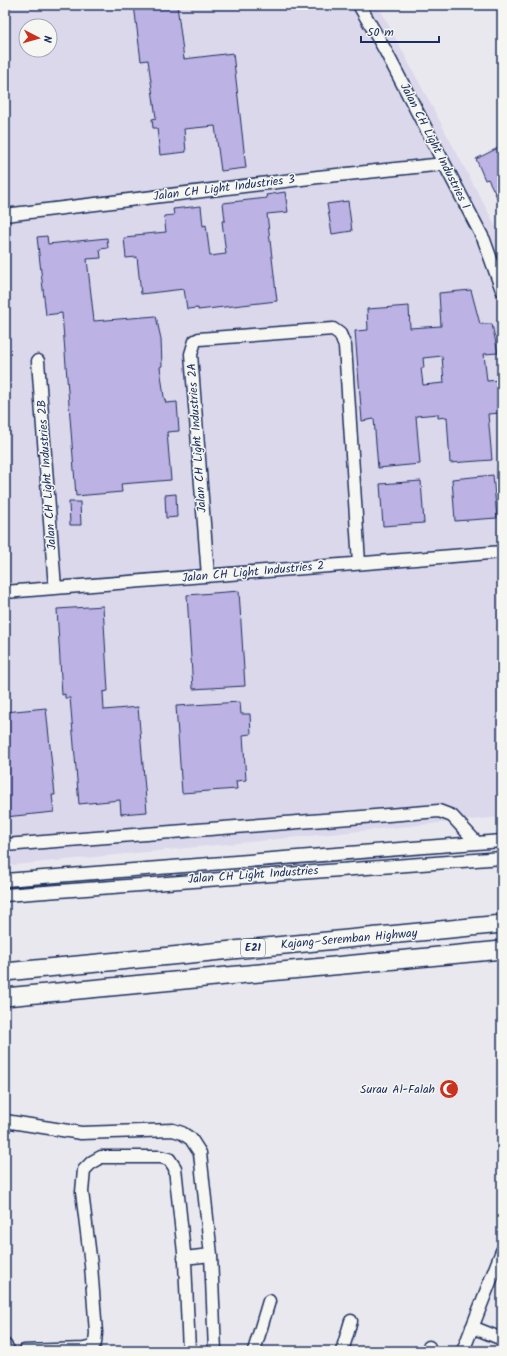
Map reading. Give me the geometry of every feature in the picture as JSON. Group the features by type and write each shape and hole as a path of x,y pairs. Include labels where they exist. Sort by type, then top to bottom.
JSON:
{"highway":[{"name":"Kajang–Seremban Highway","path":"5,972 502,924"},
{"name":"Kajang–Seremban Highway","path":"5,998 502,950"}],"street":[{"name":"Jalan CH Light Industries 1","path":"359,5 386,50 484,240 502,290"},
{"name":"Jalan CH Light Industries 3","path":"5,215 318,177 444,164"},
{"name":"Jalan CH Light Industries 2A","path":"208,576 191,354 195,341 199,339 334,329 340,334 345,346 359,563"},
{"name":"Jalan CH Light Industries 2B","path":"38,361 55,588"},
{"name":"Jalan CH Light Industries 2","path":"5,592 502,552"},
{"path":"5,846 439,812 452,816 477,842"},
{"name":"Jalan CH Light Industries","path":"5,880 502,841"},
{"name":"Jalan CH Light Industries","path":"5,895 502,858"},
{"path":"5,1121 81,1133 122,1133 174,1130 191,1138 200,1153 211,1255 215,1351"},
{"path":"24,1351 84,1349 92,1347 95,1343 96,1333 91,1265 82,1192 84,1170 92,1162 101,1157 160,1157 169,1159 175,1168 184,1258 189,1351"},
{"path":"463,1351 502,1251"},
{"path":"184,1258 211,1255"},
{"path":"254,1351 269,1301"},
{"path":"342,1351 351,1321"},
{"path":"472,1327 502,1339"},
{"path":"5,1345 9,1351"}],"shaded area":[{"path":"5,5 378,5 502,238 502,817 5,866"}],"building":[{"path":"134,5 177,5 184,59 233,53 246,168 221,171 215,126 184,129 186,152 160,155 157,128 153,128 152,119 156,118 148,60 141,61"},
{"path":"502,146 502,207 488,179 485,180 476,159"},
{"path":"285,192 288,212 267,214 277,301 198,310 198,308 187,309 184,289 141,294 137,257 126,258 124,238 135,237 135,235 166,232 164,216 174,215 173,209 201,206 203,226 206,225 210,256 226,254 222,221 225,221 223,203 267,198 266,195"},
{"path":"348,201 352,231 332,234 327,204"},
{"path":"47,236 48,244 107,238 108,248 100,249 101,258 87,259 94,321 156,316 161,339 162,366 160,367 164,397 166,403 177,402 179,431 167,432 171,480 121,484 122,492 76,496 62,313 46,315 37,237"},
{"path":"471,290 480,324 492,324 498,353 484,354 487,381 500,380 502,413 488,414 492,460 450,463 447,417 438,418 438,414 416,416 420,464 378,468 374,419 362,421 355,331 368,330 367,309 409,306 410,328 441,326 439,293","holes":["442,356 444,383 423,385 421,368 424,368 423,358"]},
{"path":"493,475 497,518 455,521 452,479"},
{"path":"421,481 424,523 383,526 380,484"},
{"path":"176,494 177,517 166,518 165,495"},
{"path":"69,502 80,502 81,525 70,525"},
{"path":"239,591 245,686 193,689 187,595"},
{"path":"103,606 108,691 103,692 104,710 138,707 147,812 121,814 120,800 79,804 70,698 65,698 65,694 62,695 57,609"},
{"path":"240,702 241,714 250,714 251,734 243,735 246,780 236,781 237,789 182,793 176,706"},
{"path":"46,708 55,795 52,795 54,812 5,817 5,712"}],"place":[{"name":"Surau Al-Falah","path":"449,1089"}]}
